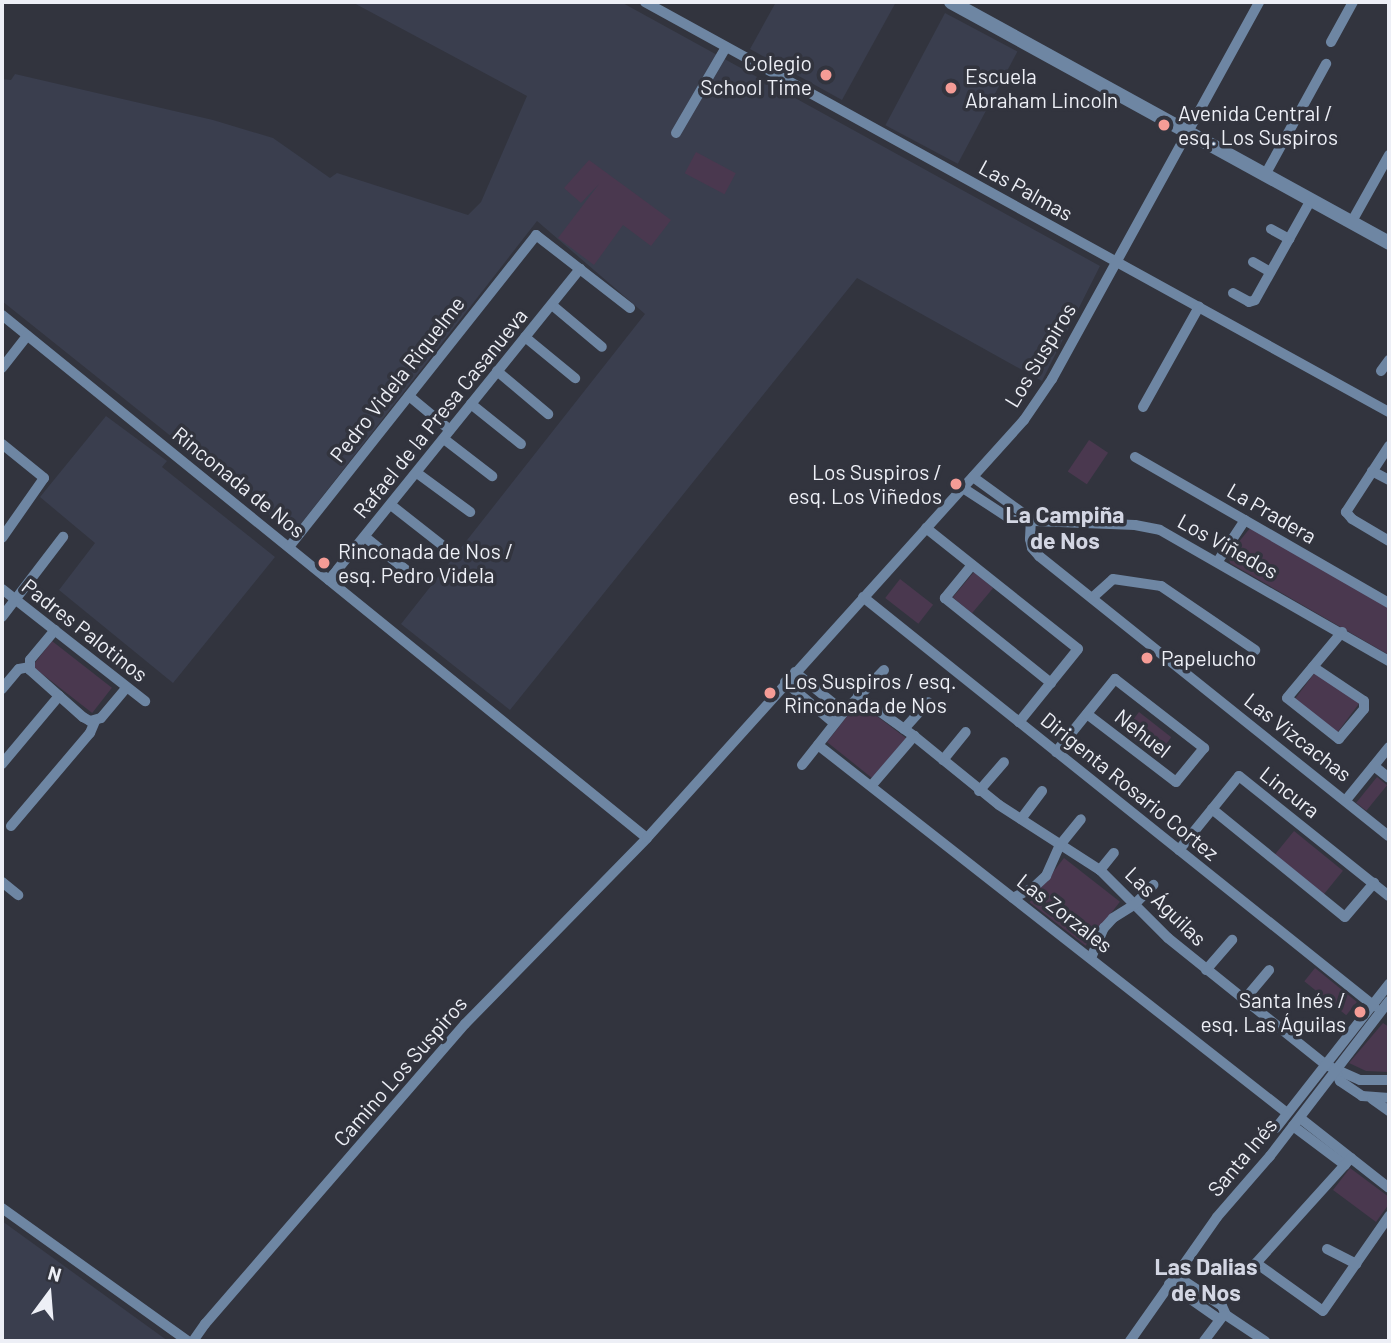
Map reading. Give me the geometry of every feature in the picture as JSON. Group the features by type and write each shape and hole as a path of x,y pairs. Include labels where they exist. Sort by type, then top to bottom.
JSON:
{"street":[{"name":"Las Palmas","path":"645,2 1389,412"},
{"path":"951,2 1389,243"},
{"name":"Los Suspiros","path":"648,838 785,682 1024,420 1044,393 1259,2"},
{"path":"1331,42 1353,2"},
{"path":"676,133 726,47"},
{"path":"1265,175 1326,64"},
{"path":"1351,223 1389,155"},
{"path":"1233,293 1249,302 1254,301 1311,200"},
{"path":"1271,229 1289,239"},
{"name":"Pedro Videla Riquelme","path":"289,547 536,235 580,269"},
{"path":"1253,262 1270,272"},
{"path":"580,269 630,308"},
{"name":"Rafael de la Presa Casanueva","path":"329,580 580,269"},
{"path":"552,304 602,347"},
{"path":"1143,407 1199,307"},
{"name":"Rinconada de Nos","path":"2,315 648,838"},
{"path":"2,368 27,335"},
{"path":"525,337 575,378"},
{"path":"1381,371 1389,360"},
{"path":"497,371 548,414"},
{"path":"409,396 492,476"},
{"path":"471,404 521,444"},
{"path":"1389,446 1346,512 1352,519 1389,541"},
{"path":"2,538 44,478 3,447"},
{"name":"La Pradera","path":"1135,457 1389,603"},
{"path":"1372,471 1389,481"},
{"path":"417,473 470,512"},
{"path":"973,477 1031,519"},
{"name":"Los Viñedos","path":"963,488 1004,518 1144,526 1175,536 1389,661"},
{"path":"391,505 442,545"},
{"name":"Las Vizcachas","path":"1031,519 1032,548 1346,800 1389,747"},
{"path":"1217,561 1245,520"},
{"path":"926,528 1078,649 1019,722"},
{"path":"2,617 63,537"},
{"path":"365,537 416,578"},
{"path":"972,565 945,598 1051,683"},
{"path":"1092,598 1113,579 1161,586 1255,650"},
{"name":"Padres Palotinos","path":"2,589 145,701"},
{"name":"Dirigenta Rosario Cortez","path":"863,597 1374,1006"},
{"path":"55,630 32,657 29,667 34,676 86,719 95,721"},
{"path":"1313,667 1364,701 1364,709 1339,739 1287,698 1342,632"},
{"path":"2,689 19,669 29,667"},
{"path":"803,765 834,723 884,670"},
{"path":"795,672 844,712"},
{"name":"Nehuel","path":"1115,679 1204,748 1175,782 1087,714 1115,679"},
{"path":"785,682 834,723"},
{"path":"11,826 90,733 95,721 103,716 127,687"},
{"path":"2,764 58,696"},
{"name":"Las Águilas","path":"858,696 914,736 979,791 1100,870 1134,905 1206,970 1331,1068 1340,1081 1389,1111"},
{"path":"904,729 928,702"},
{"path":"1056,752 1087,714"},
{"path":"943,760 966,732"},
{"path":"872,785 914,736"},
{"name":"Las Zorzales","path":"818,745 1287,1113"},
{"path":"979,791 1004,762"},
{"path":"1374,766 1389,778"},
{"name":"Lincura","path":"1212,809 1238,776 1389,896"},
{"path":"1021,819 1042,791"},
{"path":"1346,800 1389,836"},
{"path":"1179,850 1212,809 1345,917 1374,883"},
{"path":"1013,898 1033,888 1046,876 1060,845 1082,819"},
{"name":"Camino Los Suspiros","path":"190,1341 465,1024 648,838"},
{"name":"Las Águilas","path":"1100,870 1114,853"},
{"path":"2,882 18,895"},
{"path":"1091,958 1104,928 1134,905 1153,884"},
{"name":"Las Águilas","path":"1206,970 1232,940"},
{"path":"1244,1000 1269,970"},
{"name":"Santa Inés","path":"1130,1341 1217,1217 1296,1122 1389,984"},
{"name":"Santa Inés","path":"1276,1128 1389,1001"},
{"path":"1331,1068 1368,1082 1389,1080"},
{"path":"1372,1099 1389,1098"},
{"path":"1296,1122 1389,1188"},
{"path":"1348,1161 1256,1263 1323,1311 1389,1216"},
{"path":"2,1208 190,1341"},
{"path":"1326,1249 1356,1264"},
{"path":"1172,1279 1222,1317 1265,1341"},
{"path":"1204,1341 1222,1317"}],"shaded area":[{"path":"352,2 621,2 1100,266 1042,381 857,278 510,710 401,624 645,314 537,221 293,534 2,301 2,79 11,80 15,74 213,120 273,138 330,178 337,173 468,215 481,202 527,96"},
{"name":"Colegio School Time","path":"776,2 896,2 842,100 750,49"},
{"name":"Escuela Abraham Lincoln","path":"945,13 1017,51 958,164 885,125"},
{"path":"696,152 736,173 724,194 685,173"},
{"path":"589,160 671,220 651,246 623,225 594,265 558,238 599,184 581,203 564,188"},
{"path":"106,416 167,461 162,467 275,557 173,683 59,590 95,543 40,497"},
{"path":"1089,440 1108,453 1087,484 1068,472"},
{"path":"1251,527 1389,608 1389,655 1230,563 1228,555"},
{"path":"974,572 993,588 972,613 953,597"},
{"path":"900,579 933,605 918,624 885,598"},
{"path":"52,641 112,688 92,713 32,666"},
{"path":"1316,671 1359,703 1337,732 1294,700"},
{"path":"856,705 862,705 906,738 872,778 827,742"},
{"path":"1139,712 1171,737 1156,757 1124,732"},
{"path":"1377,777 1387,785 1366,811 1356,803"},
{"path":"1294,831 1343,871 1323,896 1274,856"},
{"path":"1064,858 1120,902 1085,946 1030,902"},
{"path":"1315,968 1357,1002 1346,1015 1304,981"},
{"path":"1383,1023 1389,1027 1389,1072 1366,1071 1349,1063"},
{"path":"1350,1168 1389,1197 1389,1204 1376,1222 1333,1190"},
{"path":"2,1221 168,1341 2,1341"}],"place":[{"name":"Colegio School Time","path":"826,75"},
{"name":"Escuela Abraham Lincoln","path":"951,88"},
{"name":"Avenida Central / esq. Los Suspiros","path":"1164,125"},
{"name":"Los Suspiros / esq. Los Viñedos","path":"956,484"},
{"name":"Rinconada de Nos / esq. Pedro Videla","path":"324,563"},
{"name":"Papelucho","path":"1147,658"},
{"name":"Los Suspiros / esq. Rinconada de Nos","path":"770,693"},
{"name":"Santa Inés / esq. Las Águilas","path":"1360,1012"}],"district":[{"name":"La Campiña de Nos","path":"1065,527"},
{"name":"Las Dalias de Nos","path":"1206,1279"}]}
